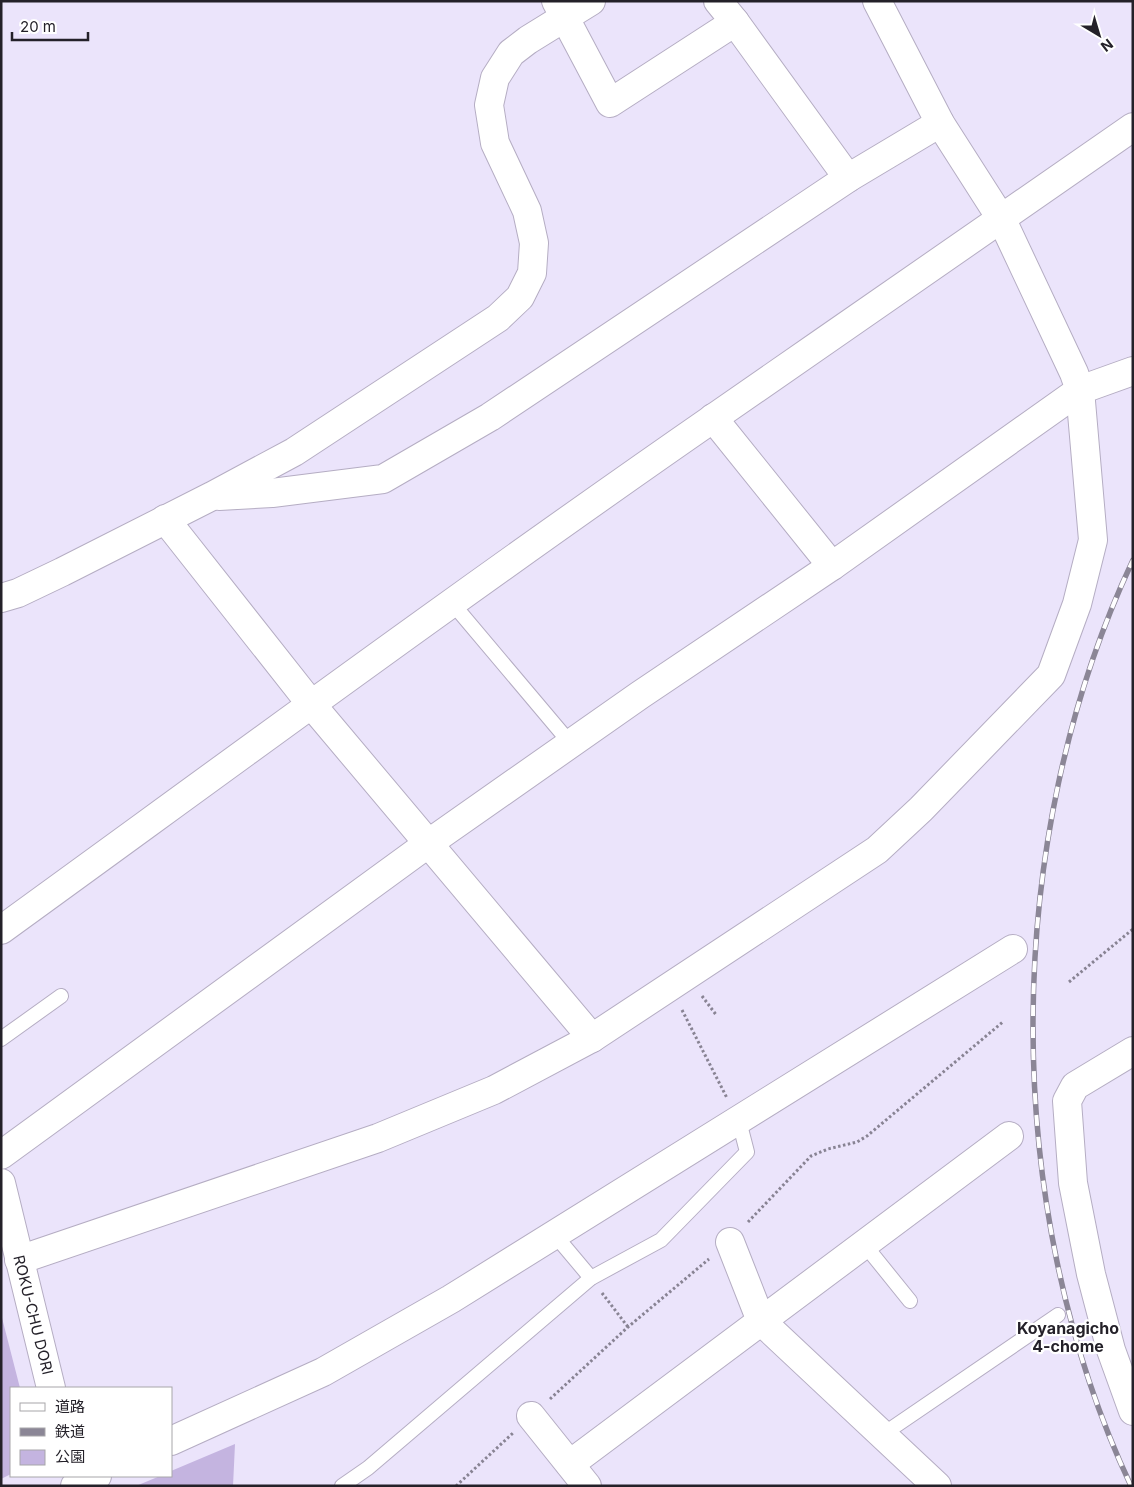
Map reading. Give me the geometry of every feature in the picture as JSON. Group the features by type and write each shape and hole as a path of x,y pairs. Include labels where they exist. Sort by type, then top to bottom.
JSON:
{"street":[{"path":"1,598 18,593 62,572 294,452 498,318 520,297 532,273 534,243 527,212 496,142 489,105 495,78 511,53 528,40 560,9 591,1"},
{"path":"718,1 848,178"},
{"path":"19,1260 378,1138 494,1090 592,1038 877,850 921,809 1051,675 1077,604 1093,540 1080,390 1074,373 1002,220 940,123 878,1"},
{"path":"560,9 610,103 735,22"},
{"path":"212,496 272,493 383,479 490,417 848,178 940,123"},
{"path":"1,930 311,704 713,418 1002,220 1133,127"},
{"path":"1,1155 429,843 640,695 832,566 1080,390 1133,370"},
{"path":"713,418 832,566"},
{"path":"165,519 311,704 592,1038"},
{"path":"172,1441 323,1372 451,1299 1013,949"},
{"path":"1133,1051 1075,1086 1067,1101 1073,1183 1091,1274 1111,1350 1133,1411"},
{"path":"570,1464 1009,1136"},
{"name":"ROKU-CHU DORI","path":"1,1183 51,1387"},
{"path":"730,1242 761,1321 932,1485"},
{"path":"531,1416 587,1486"},
{"path":"75,1486 95,1477"}],"lane":[{"path":"453,604 571,744"},
{"path":"1,1039 61,996"},
{"path":"342,1486 368,1468 591,1278 661,1240 747,1152 739,1121"},
{"path":"554,1234 591,1278"},
{"path":"864,1244 910,1301"},
{"path":"882,1435 1058,1315"}],"path":[{"path":"1070,982 1133,929"},
{"path":"670,987 739,1121"},
{"path":"591,1278 628,1327"}],"green space":[{"path":"1,1314 20,1387 10,1387 10,1474 1,1479"},
{"path":"235,1444 233,1486 136,1486 158,1477 172,1477 172,1471"}],"railway":[{"path":"1131,1486 1088,1377 1057,1262 1039,1143 1033,1023 1040,902 1058,783 1090,669 1133,560"}],"district":[{"name":"Koyanagicho 4-chome","path":"1068,1337"}]}
